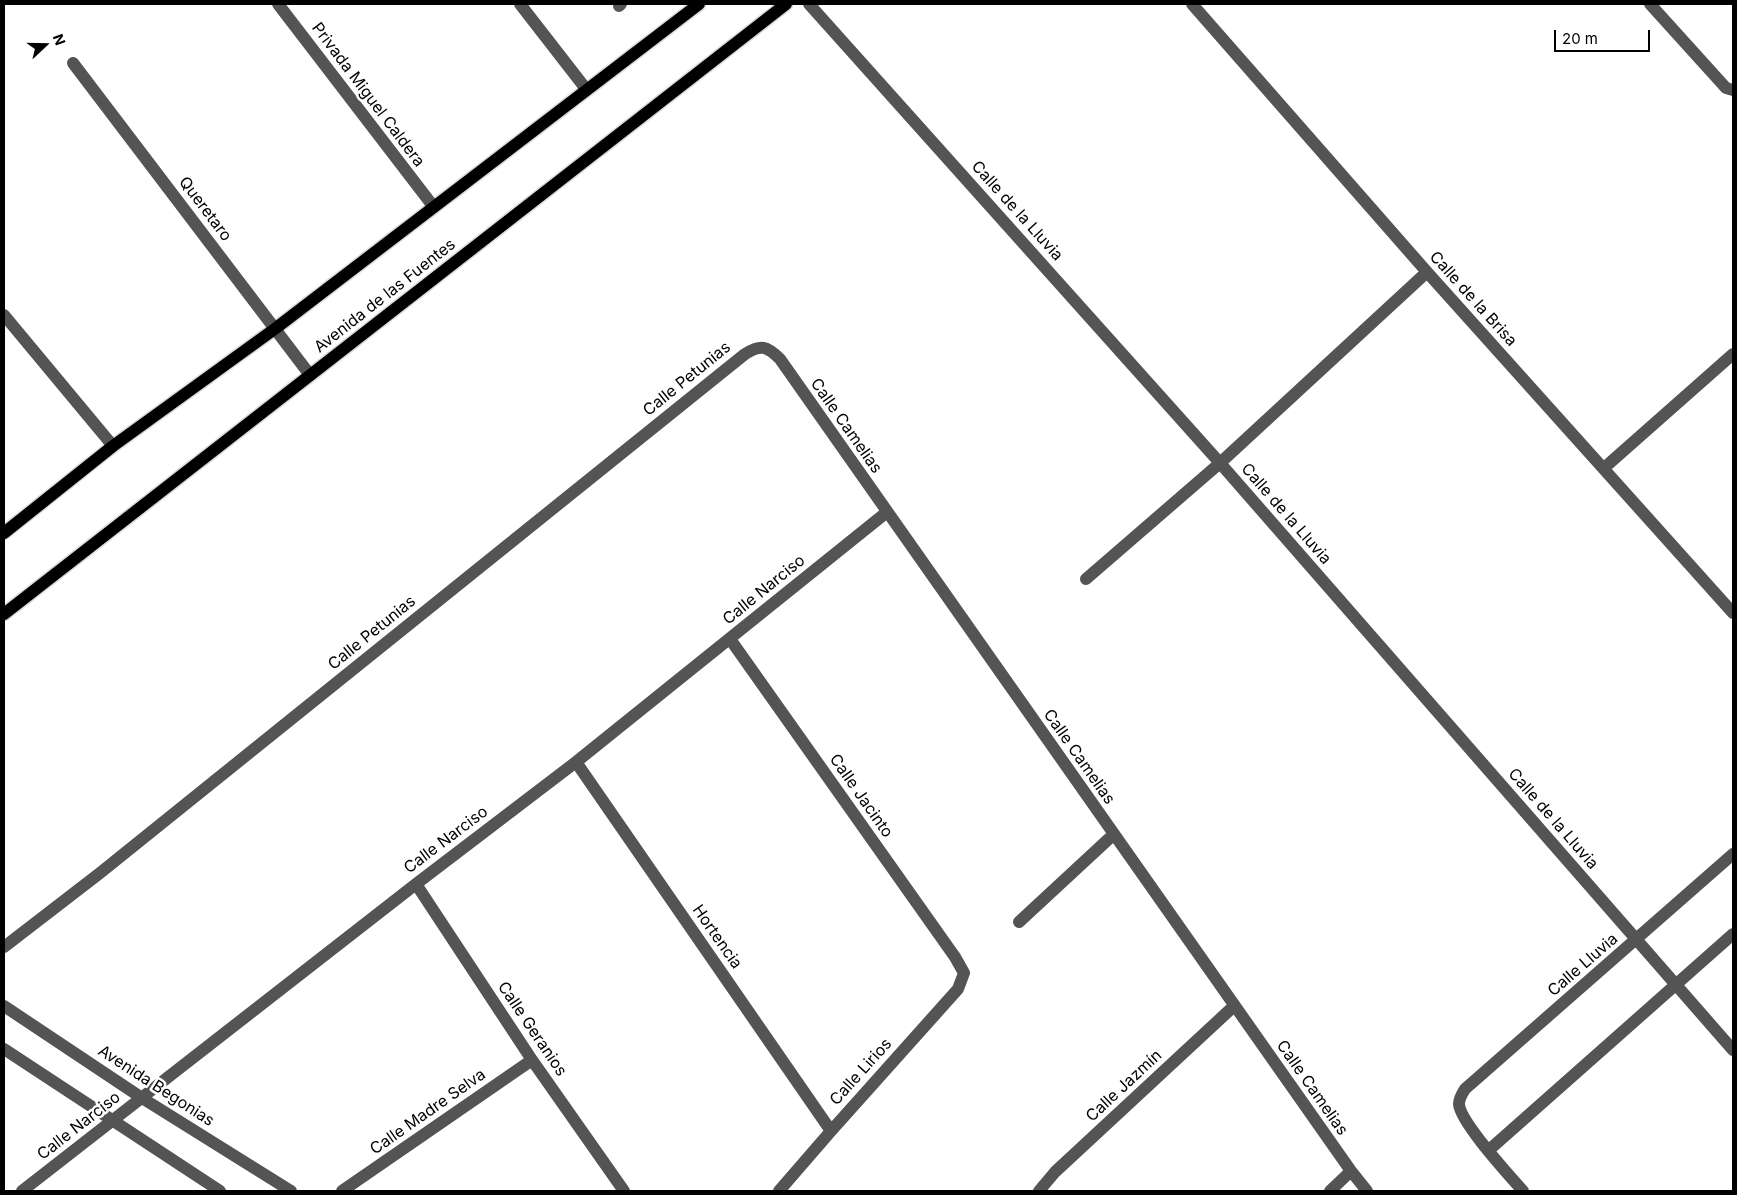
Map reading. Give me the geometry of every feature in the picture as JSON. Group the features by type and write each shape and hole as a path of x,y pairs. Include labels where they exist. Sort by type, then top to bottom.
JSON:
{"main road":[{"path":"4,533 113,446 276,328 699,4"},
{"name":"Avenida de las Fuentes","path":"4,614 786,4"}],"street":[{"name":"Privada Miguel Caldera","path":"278,4 433,206"},
{"path":"520,4 586,89"},
{"name":"Calle de la Lluvia","path":"810,4 1220,463 1733,1050"},
{"name":"Calle de la Brisa","path":"1192,4 1427,272 1733,613"},
{"path":"1650,4 1726,88 1733,90"},
{"name":"Queretaro","path":"73,63 310,375"},
{"path":"1086,579 1220,463 1427,272"},
{"path":"4,315 113,446"},
{"name":"Calle Camelias","path":"761,347 772,351 780,359 1234,1006 1367,1191"},
{"name":"Calle Petunias","path":"4,948 100,873 745,354 761,347"},
{"path":"1604,468 1733,354"},
{"name":"Calle Narciso","path":"22,1191 416,884 576,762 887,512"},
{"name":"Calle Jacinto","path":"730,639 955,957 964,973"},
{"name":"Hortencia","path":"576,762 831,1131"},
{"path":"1019,922 1114,834"},
{"name":"Calle Lluvia","path":"1489,1150 1461,1113 1459,1102 1465,1089 1733,854"},
{"name":"Calle Geranios","path":"416,884 532,1060 624,1191"},
{"path":"1523,1191 1489,1150 1733,934"},
{"name":"Calle Lirios","path":"779,1191 958,989 964,973"},
{"name":"Avenida Begonias","path":"4,1006 142,1098 291,1191"},
{"name":"Calle Jazmín","path":"1039,1191 1054,1172 1234,1006"},
{"path":"4,1050 220,1191"},
{"name":"Calle Madre Selva","path":"342,1191 532,1060"},
{"path":"1330,1191 1351,1171"}]}
